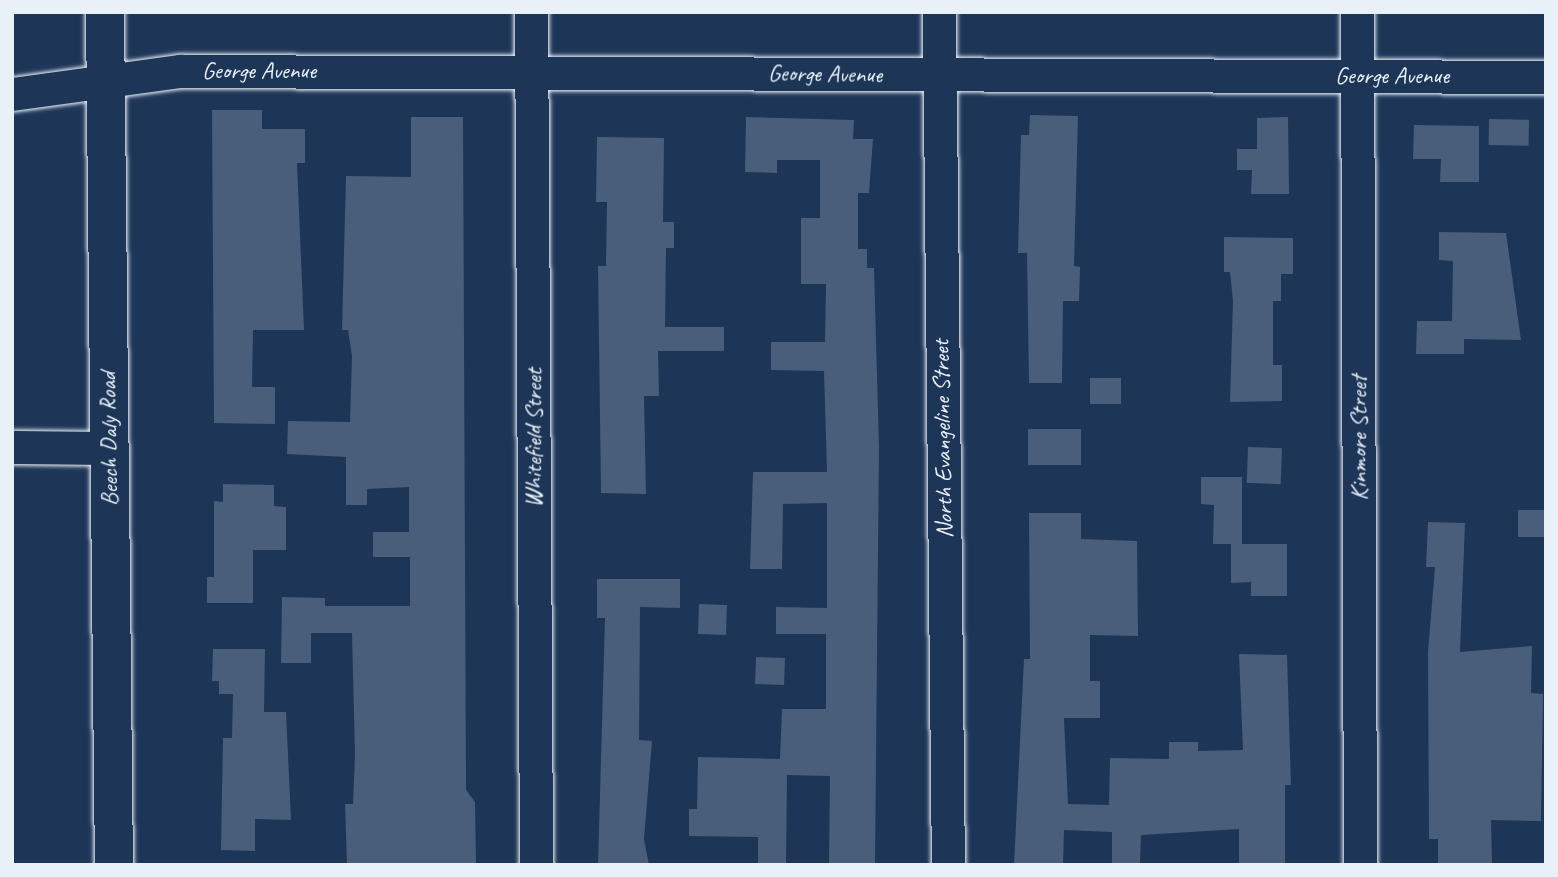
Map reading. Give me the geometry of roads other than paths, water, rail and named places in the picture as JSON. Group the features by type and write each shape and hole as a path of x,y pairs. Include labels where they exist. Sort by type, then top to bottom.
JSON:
{"main road":[{"name":"Beech Daly Road","path":"105,12 114,865"}],"street":[{"name":"Whitefield Street","path":"531,12 536,865"},
{"name":"North Evangeline Street","path":"939,12 948,865"},
{"name":"Kinmore Street","path":"1357,12 1360,865"},
{"name":"George Avenue","path":"12,94 172,71 1546,77"},
{"path":"12,447 110,448"}]}
